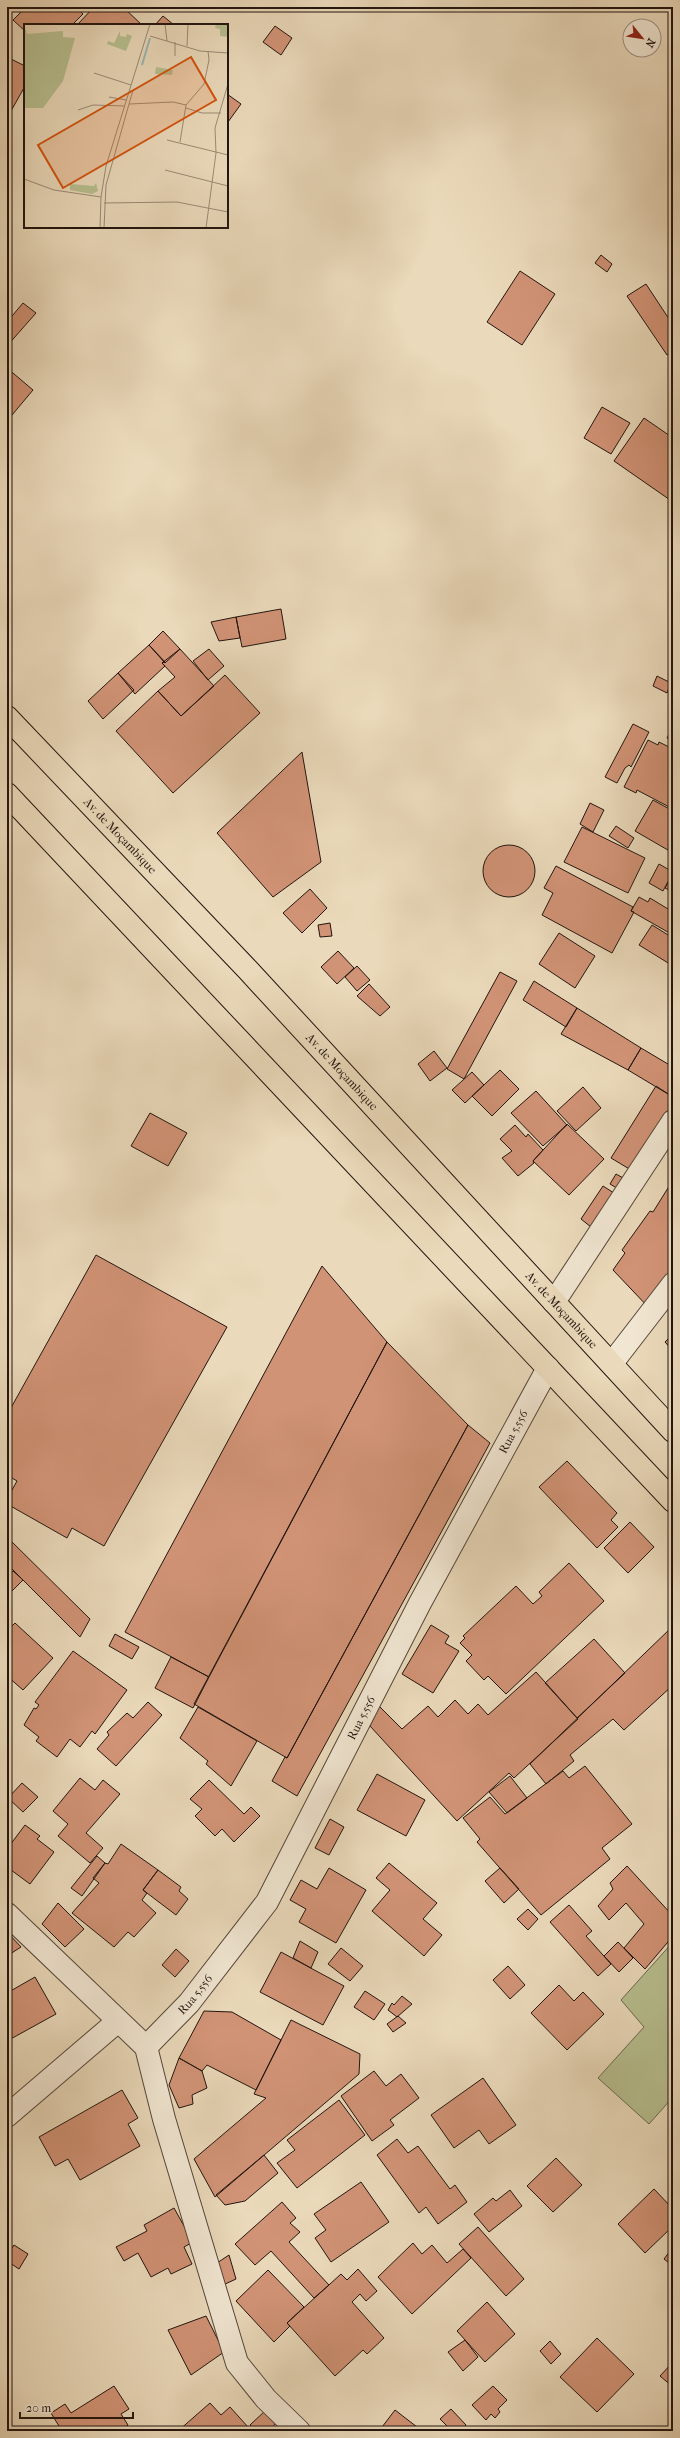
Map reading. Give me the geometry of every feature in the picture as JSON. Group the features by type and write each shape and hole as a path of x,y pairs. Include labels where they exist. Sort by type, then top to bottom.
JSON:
{"highway":[{"name":"Av. de Moçambique","path":"7,717 242,964 612,1363 673,1431"},
{"path":"7,794 673,1501"}],"street":[{"path":"554,1302 673,1121"},
{"path":"612,1363 673,1284"},
{"name":"Rua 5.556","path":"146,2047 189,2003 267,1902 420,1603 548,1368"},
{"path":"7,1914 146,2047 164,2119 237,2363 266,2399 299,2431"},
{"path":"7,2116 118,2021"}],"green space":[{"path":"673,1942 673,2097 649,2124 598,2078 644,2027 621,2000"}],"building":[{"path":"26,7 76,7 83,14 73,24 24,24 24,30 13,20"},
{"path":"94,7 123,7 141,24 78,24"},
{"path":"163,16 173,24 156,24"},
{"path":"275,26 292,38 281,55 263,42"},
{"path":"7,57 24,66 24,88 11,111 7,109"},
{"path":"228,95 241,104 228,122"},
{"path":"601,255 612,264 607,272 595,263"},
{"path":"520,271 555,294 522,345 487,322"},
{"path":"646,284 673,325 673,352 667,355 627,296"},
{"path":"23,303 36,313 7,346 7,322"},
{"path":"7,368 33,390 7,421"},
{"path":"602,407 630,423 611,454 584,438"},
{"path":"644,418 673,438 673,502 614,461"},
{"path":"281,609 286,639 242,647 236,617"},
{"path":"236,617 240,638 219,641 211,622"},
{"path":"163,631 180,649 165,663 149,645"},
{"path":"149,645 165,662 162,663 165,666 135,694 118,673"},
{"path":"180,649 214,686 181,716 158,691 175,677 162,663"},
{"path":"209,649 224,666 208,680 193,661"},
{"path":"118,673 134,690 103,719 88,701"},
{"path":"225,675 260,713 173,793 116,731 158,691 181,716"},
{"path":"657,676 671,683 667,693 653,686"},
{"path":"633,724 649,732 631,767 629,765 625,768 617,783 605,777"},
{"path":"673,726 673,741 667,738"},
{"path":"648,740 658,745 659,742 673,749 673,809 637,790 636,793 624,787"},
{"path":"302,752 321,862 273,897 217,833"},
{"path":"653,800 673,811 673,853 635,831"},
{"path":"590,803 604,810 593,832 580,824"},
{"path":"616,826 634,838 628,848 609,836"},
{"path":"582,827 645,858 628,893 564,862"},
{"path":"509,845 523,849 531,857 535,871 531,885 523,893 509,897 495,893 487,885 483,871 487,857 495,849"},
{"path":"659,864 673,872 663,891 649,883"},
{"path":"556,866 633,907 631,911 634,912 612,953 542,915 553,893 544,888"},
{"path":"673,875 673,892 665,888"},
{"path":"310,889 327,908 302,933 283,913"},
{"path":"639,897 648,902 650,898 673,912 673,935 631,911"},
{"path":"330,923 332,936 320,937 318,925"},
{"path":"652,925 673,938 673,966 639,945"},
{"path":"559,933 595,956 575,988 539,964"},
{"path":"338,951 354,968 337,984 321,967"},
{"path":"357,966 370,980 357,991 345,977"},
{"path":"500,972 517,981 464,1079 447,1069"},
{"path":"534,981 577,1008 566,1027 523,1000"},
{"path":"369,984 390,1007 380,1016 357,996"},
{"path":"577,1008 641,1048 628,1070 561,1034"},
{"path":"641,1048 673,1067 673,1097 628,1070"},
{"path":"434,1051 447,1068 430,1081 418,1064"},
{"path":"500,1070 519,1089 492,1116 472,1096"},
{"path":"472,1072 484,1085 465,1103 452,1090"},
{"path":"656,1086 673,1097 673,1113 631,1170 611,1158"},
{"path":"583,1087 601,1108 576,1131 557,1111"},
{"path":"536,1091 567,1125 543,1146 511,1113"},
{"path":"150,1113 187,1133 168,1166 131,1146"},
{"path":"567,1124 604,1159 569,1195 533,1161"},
{"path":"515,1125 526,1137 528,1134 543,1150 533,1161 534,1163 518,1176 502,1158 512,1151 500,1139"},
{"path":"616,1174 625,1179 620,1190 610,1184"},
{"path":"673,1180 673,1279 650,1309 613,1270 625,1253 622,1250 650,1211 653,1212"},
{"path":"603,1186 617,1195 596,1231 581,1219"},
{"path":"96,1255 227,1327 104,1546 72,1528 67,1538 7,1504 7,1499 17,1481 7,1475 7,1415"},
{"path":"322,1266 387,1342 209,1677 125,1632"},
{"path":"673,1334 673,1351 665,1342"},
{"path":"387,1342 468,1425 287,1758 194,1704"},
{"path":"468,1425 490,1443 297,1796 272,1781 285,1757 287,1758"},
{"path":"567,1461 617,1513 611,1520 618,1527 597,1548 539,1487"},
{"path":"630,1522 654,1547 628,1573 604,1548"},
{"path":"7,1537 90,1619 80,1637 7,1564"},
{"path":"569,1563 604,1601 506,1694 488,1676 484,1680 466,1661 472,1655 460,1643 465,1638 463,1636 516,1586 533,1604 542,1596 539,1592"},
{"path":"13,1571 23,1580 7,1596 7,1577"},
{"path":"15,1623 53,1658 23,1690 7,1676 7,1631"},
{"path":"431,1625 449,1636 445,1643 459,1651 433,1693 402,1674"},
{"path":"673,1626 673,1685 624,1730 613,1719 570,1755 574,1761 546,1784 530,1764"},
{"path":"115,1634 139,1647 132,1659 109,1646"},
{"path":"594,1639 625,1673 577,1718 545,1683"},
{"path":"73,1651 127,1690 95,1734 92,1731 80,1747 70,1739 57,1757 36,1741 39,1737 24,1725 34,1708 36,1709 39,1705 35,1702"},
{"path":"171,1657 209,1677 193,1708 155,1688"},
{"path":"536,1672 578,1719 514,1778 509,1773 457,1821 370,1726 379,1706 402,1729 428,1706 438,1717 455,1700 468,1714 478,1704 488,1715"},
{"path":"148,1702 162,1715 116,1766 97,1749 109,1735 107,1732 127,1713 133,1718"},
{"path":"198,1707 257,1741 231,1786 206,1764 208,1761 180,1738"},
{"path":"585,1766 632,1824 602,1848 610,1859 541,1915 477,1842 480,1839 463,1818 490,1797 505,1814 563,1771 569,1778"},
{"path":"377,1774 425,1800 406,1836 357,1810"},
{"path":"510,1776 527,1798 507,1813 489,1792"},
{"path":"80,1778 95,1790 103,1780 120,1794 86,1833 103,1848 90,1863 58,1836 68,1824 53,1811"},
{"path":"209,1780 244,1814 251,1807 260,1816 234,1842 222,1829 215,1836 195,1816 202,1809 190,1799"},
{"path":"22,1783 38,1797 23,1812 8,1798"},
{"path":"330,1819 344,1827 329,1855 315,1848"},
{"path":"25,1825 40,1836 37,1839 54,1852 30,1884 7,1867 7,1849"},
{"path":"121,1844 158,1870 143,1890 147,1893 142,1900 156,1913 134,1937 128,1932 114,1947 72,1913 99,1883 93,1878 105,1863 108,1864"},
{"path":"97,1856 105,1863 82,1896 71,1888"},
{"path":"389,1863 437,1903 423,1919 442,1935 424,1956 372,1911 390,1890 376,1878"},
{"path":"627,1866 673,1916 673,1936 645,1969 624,1948 644,1924 626,1903 609,1920 598,1906 613,1889 610,1883"},
{"path":"329,1868 366,1890 336,1943 299,1922 306,1909 290,1900 301,1880 317,1889"},
{"path":"500,1868 519,1889 504,1903 485,1881"},
{"path":"158,1870 181,1887 179,1891 188,1899 176,1915 143,1890"},
{"path":"58,1903 84,1929 65,1947 42,1924"},
{"path":"569,1905 592,1931 586,1936 611,1964 598,1976 550,1922"},
{"path":"528,1909 538,1919 528,1930 517,1919"},
{"path":"7,1932 21,1947 7,1956"},
{"path":"300,1941 318,1952 311,1968 293,1958"},
{"path":"618,1942 633,1958 619,1972 604,1956"},
{"path":"341,1948 363,1966 350,1981 328,1964"},
{"path":"176,1949 189,1961 175,1977 162,1965"},
{"path":"281,1952 344,1986 323,2025 260,1992"},
{"path":"508,1966 525,1985 510,1999 493,1980"},
{"path":"35,1977 56,2014 7,2041 7,1993"},
{"path":"559,1985 574,2001 583,1992 604,2014 567,2050 531,2013"},
{"path":"365,1991 385,2004 374,2020 354,2007"},
{"path":"402,1996 412,2004 397,2017 388,2010 392,2003 394,2005"},
{"path":"204,2011 232,2012 281,2040 256,2090 207,2065 202,2071 179,2058"},
{"path":"398,2016 406,2023 393,2032 387,2024"},
{"path":"291,2020 360,2054 359,2074 215,2197 194,2159 266,2098 254,2094"},
{"path":"179,2058 202,2071 207,2088 192,2095 193,2104 179,2108 169,2085"},
{"path":"374,2071 386,2086 401,2074 419,2098 390,2120 394,2125 372,2141 341,2096"},
{"path":"483,2078 516,2125 489,2144 479,2130 454,2148 431,2115"},
{"path":"122,2090 138,2118 128,2124 140,2146 80,2180 68,2159 55,2166 39,2137"},
{"path":"339,2100 365,2135 297,2188 277,2163 295,2150 287,2140"},
{"path":"397,2139 408,2153 418,2146 450,2189 455,2185 467,2202 438,2224 426,2207 419,2213 377,2155"},
{"path":"264,2155 278,2173 245,2201 225,2205 216,2195"},
{"path":"556,2158 582,2185 553,2212 527,2186"},
{"path":"361,2182 389,2222 331,2262 315,2238 326,2230 314,2214"},
{"path":"654,2189 673,2209 673,2226 645,2253 618,2224"},
{"path":"510,2190 522,2206 489,2232 474,2214 493,2198 496,2201"},
{"path":"282,2202 296,2218 290,2223 300,2232 289,2242 329,2285 314,2298 271,2251 255,2265 235,2244"},
{"path":"174,2208 193,2242 184,2247 192,2264 171,2274 168,2268 151,2277 138,2253 124,2261 116,2247 147,2231 144,2225"},
{"path":"478,2227 524,2279 506,2296 459,2244"},
{"path":"413,2243 422,2254 432,2245 447,2263 463,2249 471,2258 412,2314 378,2277"},
{"path":"14,2245 28,2254 19,2269 7,2261 7,2255"},
{"path":"673,2247 673,2266 664,2259"},
{"path":"229,2255 236,2279 223,2285 217,2263"},
{"path":"358,2269 377,2291 366,2301 360,2294 352,2302 384,2338 367,2354 363,2350 335,2376 287,2323 341,2274 347,2280"},
{"path":"268,2270 304,2307 287,2323 290,2326 274,2342 236,2301"},
{"path":"487,2302 515,2334 485,2362 457,2331"},
{"path":"206,2316 224,2352 191,2375 168,2330"},
{"path":"597,2338 634,2374 597,2412 560,2377"},
{"path":"465,2340 478,2357 463,2371 448,2352"},
{"path":"550,2341 561,2354 551,2364 540,2351"},
{"path":"673,2362 673,2387 660,2376"},
{"path":"114,2386 129,2409 121,2414 128,2425 119,2431 62,2431 51,2413 65,2404 71,2413"},
{"path":"493,2386 507,2400 498,2409 500,2412 495,2418 491,2414 486,2420 472,2405"},
{"path":"210,2403 221,2415 230,2407 248,2427 243,2431 178,2431"},
{"path":"451,2409 466,2425 460,2431 452,2431 440,2419"},
{"path":"395,2410 417,2427 416,2431 379,2431"},
{"path":"265,2411 276,2423 269,2431 256,2431 250,2425"}]}
